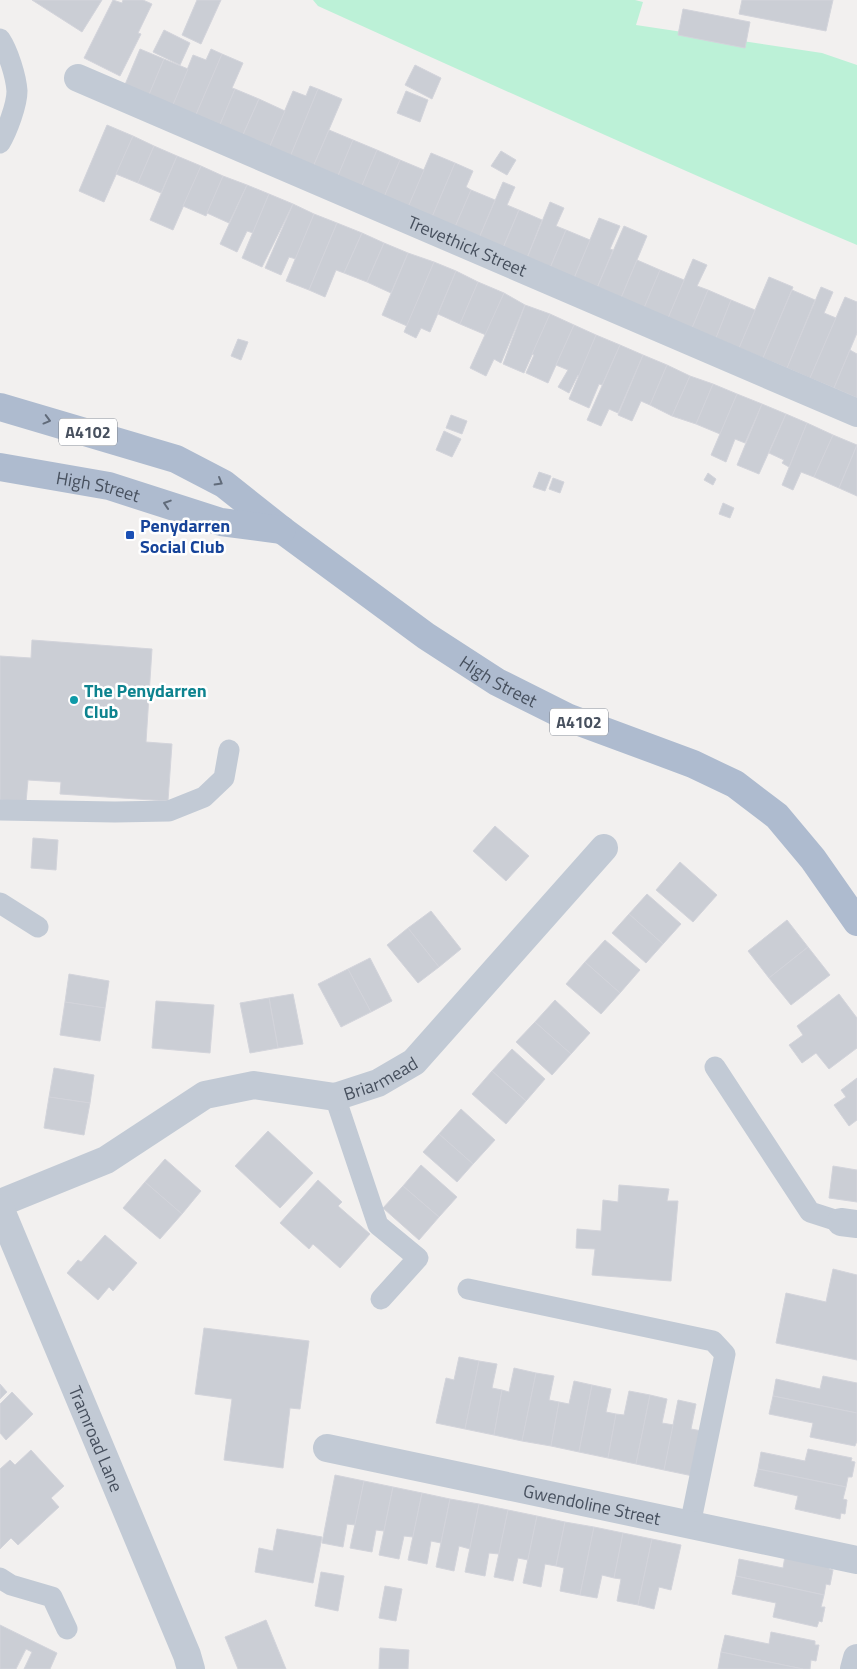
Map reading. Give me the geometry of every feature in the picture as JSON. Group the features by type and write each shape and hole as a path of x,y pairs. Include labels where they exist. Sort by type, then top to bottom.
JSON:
{"main road":[{"name":"High Street","path":"0,407 67,425 176,459 224,484 282,530 426,636 497,682 569,718 693,764 735,784 777,816 813,859 857,922"},
{"name":"High Street","path":"0,467 109,486 222,522 282,530"}],"street":[{"name":"Trevethick Street","path":"78,78 857,413"},
{"name":"Briarmead","path":"0,1203 106,1160 206,1095 254,1085 335,1097 378,1083 414,1062 604,848"},
{"name":"Tramroad Lane","path":"0,1208 187,1655 191,1669"},
{"name":"Gwendoline Street","path":"327,1448 857,1560"},
{"path":"854,1669 857,1658"}],"lane":[{"path":"0,39 8,51 17,91 8,130 0,143"},
{"path":"0,810 169,811 204,797 224,778 229,750"},
{"path":"0,904 38,927"},
{"path":"715,1067 810,1212 849,1223"},
{"path":"335,1097 378,1225 418,1258 381,1299"},
{"path":"468,1289 713,1341 725,1354 723,1370 690,1524"},
{"path":"0,1578 11,1585 52,1597 67,1629"}],"green space":[{"path":"313,0 635,0 643,2 636,25 822,53 857,65 857,245 452,67 318,6"}],"building":[{"path":"32,0 102,0 82,32"},
{"path":"113,0 122,3 123,0 143,0 152,4 138,33 141,34 120,76 84,58"},
{"path":"197,0 221,0 201,44 182,35"},
{"path":"742,0 833,0 826,31 739,14"},
{"path":"683,9 750,22 745,48 678,35"},
{"path":"164,30 190,43 180,65 153,52"},
{"path":"140,49 164,59 148,97 124,87"},
{"path":"211,49 222,54 195,117 172,107 193,55 206,60"},
{"path":"222,54 243,63 232,88 235,89 219,127 195,117"},
{"path":"164,59 188,69 172,107 148,97"},
{"path":"415,65 441,78 432,99 405,85"},
{"path":"310,86 318,89 290,157 269,148 293,91 306,96"},
{"path":"235,89 259,99 242,137 219,127"},
{"path":"318,89 342,99 313,167 290,157"},
{"path":"406,91 428,100 420,122 397,113"},
{"path":"259,99 285,111 269,148 242,137"},
{"path":"107,125 133,136 104,202 79,191"},
{"path":"329,130 353,140 337,178 313,167"},
{"path":"133,136 154,146 138,183 116,174"},
{"path":"353,140 377,150 361,188 337,178"},
{"path":"154,146 177,156 161,193 138,183"},
{"path":"377,150 400,160 384,197 361,188"},
{"path":"501,151 516,160 507,175 491,166"},
{"path":"431,153 455,163 432,217 408,207"},
{"path":"177,156 201,166 173,230 150,220"},
{"path":"400,160 424,170 408,207 384,197"},
{"path":"455,163 473,171 466,187 471,190 455,227 432,217"},
{"path":"201,166 223,176 206,216 183,206"},
{"path":"223,176 247,185 229,223 207,213"},
{"path":"503,182 515,187 507,205 519,210 503,248 479,238"},
{"path":"247,185 269,194 253,233 247,231 237,252 220,244"},
{"path":"471,190 495,200 479,238 455,227"},
{"path":"269,194 293,204 262,267 242,258"},
{"path":"550,202 564,208 556,226 566,230 550,268 527,258"},
{"path":"293,204 314,214 296,259 289,257 281,275 265,268"},
{"path":"519,210 542,220 527,258 503,248"},
{"path":"314,214 337,223 309,290 286,281"},
{"path":"599,218 620,226 610,249 613,250 597,288 574,278"},
{"path":"337,223 362,233 344,273 336,270 325,297 309,290"},
{"path":"624,226 647,236 621,298 597,288"},
{"path":"566,230 590,240 574,278 550,268"},
{"path":"362,233 384,243 367,282 344,273"},
{"path":"384,243 408,253 391,293 367,282"},
{"path":"408,253 434,262 407,326 382,315"},
{"path":"693,259 707,265 697,286 708,290 692,328 668,318"},
{"path":"637,260 660,270 644,308 621,298"},
{"path":"434,262 456,271 430,332 421,328 416,338 404,332"},
{"path":"660,270 684,280 668,318 644,308"},
{"path":"456,271 478,282 460,324 438,314"},
{"path":"769,277 793,287 763,358 739,348"},
{"path":"478,282 504,293 486,335 460,324"},
{"path":"821,287 833,292 824,313 836,318 810,378 787,368"},
{"path":"708,290 731,300 716,338 692,328"},
{"path":"792,290 815,300 787,368 763,358"},
{"path":"504,293 525,305 501,363 494,359 486,376 470,368"},
{"path":"845,297 857,302 857,333 834,388 810,378"},
{"path":"731,300 755,310 739,348 716,338"},
{"path":"525,305 550,314 524,373 503,364"},
{"path":"550,314 574,325 548,383 526,373 534,355 532,354"},
{"path":"574,325 596,335 580,376 578,375 569,393 558,387 568,370 556,365"},
{"path":"596,335 620,345 602,385 599,384 589,408 569,399"},
{"path":"238,339 248,342 241,360 231,356"},
{"path":"620,345 643,355 618,413 609,409 601,426 587,420"},
{"path":"850,350 857,354 857,398 834,388"},
{"path":"643,355 667,365 650,405 641,401 632,421 618,415"},
{"path":"667,365 690,376 672,416 650,405"},
{"path":"690,376 713,384 696,424 672,416"},
{"path":"713,384 737,394 720,434 696,424"},
{"path":"737,394 762,404 745,443 735,439 726,462 711,455"},
{"path":"762,404 786,414 759,474 737,465"},
{"path":"786,414 807,423 789,467 782,463 784,460 769,453"},
{"path":"451,415 467,421 462,434 446,428"},
{"path":"807,423 833,435 814,477 801,472 793,490 782,485"},
{"path":"444,431 461,439 452,457 436,450"},
{"path":"833,435 857,445 839,488 814,477"},
{"path":"857,445 857,496 839,488"},
{"path":"539,472 551,476 545,491 533,487"},
{"path":"708,473 716,479 713,485 704,480"},
{"path":"553,478 564,482 560,493 549,489"},
{"path":"723,503 734,508 730,518 719,514"},
{"name":"The Penydarren Club","path":"32,640 152,649 146,742 172,744 168,801 60,794 61,782 28,780 26,802 0,800 0,656 31,658"},
{"path":"495,826 529,856 506,881 473,851"},
{"path":"33,838 58,840 56,870 31,868"},
{"path":"680,862 717,895 693,922 656,890"},
{"path":"647,894 681,924 663,944 629,914"},
{"path":"431,911 461,949 439,967 408,928"},
{"path":"629,914 663,944 646,963 612,933"},
{"path":"787,920 808,947 769,978 748,951"},
{"path":"408,928 439,967 418,983 387,945"},
{"path":"605,940 640,970 620,993 585,962"},
{"path":"808,947 830,975 791,1005 769,978"},
{"path":"370,958 392,1001 371,1012 348,969"},
{"path":"585,962 620,993 601,1014 566,984"},
{"path":"348,969 371,1012 341,1027 318,984"},
{"path":"69,974 109,981 105,1008 65,1002"},
{"path":"293,994 303,1044 278,1048 269,998"},
{"path":"839,994 857,1018 857,1048 829,1069 816,1053 802,1063 789,1045 803,1035 797,1026"},
{"path":"269,998 278,1048 250,1053 240,1003"},
{"path":"555,1000 590,1033 571,1054 535,1022"},
{"path":"156,1001 214,1005 210,1053 152,1048"},
{"path":"65,1002 105,1008 100,1041 60,1035"},
{"path":"535,1022 571,1054 552,1075 516,1042"},
{"path":"512,1049 545,1079 526,1101 492,1071"},
{"path":"54,1068 94,1075 90,1103 49,1097"},
{"path":"492,1071 526,1101 506,1124 472,1094"},
{"path":"857,1078 857,1120 849,1126 834,1105 846,1097 841,1090"},
{"path":"49,1097 90,1103 84,1135 44,1128"},
{"path":"461,1109 495,1140 473,1164 439,1134"},
{"path":"268,1131 313,1173 280,1208 235,1166"},
{"path":"439,1134 473,1164 457,1182 423,1152"},
{"path":"165,1159 201,1191 182,1214 145,1182"},
{"path":"421,1165 457,1197 439,1217 403,1186"},
{"path":"833,1166 857,1170 857,1202 829,1198"},
{"path":"318,1180 342,1202 338,1206 370,1234 340,1268 313,1244 309,1249 280,1223"},
{"path":"145,1182 182,1214 160,1239 123,1208"},
{"path":"619,1185 669,1189 667,1201 678,1201 671,1281 592,1275 595,1249 576,1248 577,1229 601,1231 603,1200 618,1202"},
{"path":"403,1186 439,1217 419,1240 383,1208"},
{"path":"105,1235 137,1263 113,1291 109,1287 98,1300 67,1273 78,1260 81,1262"},
{"path":"833,1269 857,1275 857,1360 776,1343 786,1293 826,1302"},
{"path":"204,1328 309,1341 300,1409 290,1408 283,1468 224,1460 232,1399 195,1394"},
{"path":"459,1357 479,1361 465,1429 436,1423 446,1378 454,1380"},
{"path":"479,1361 497,1364 492,1388 502,1390 494,1435 465,1429"},
{"path":"514,1368 536,1373 522,1441 494,1435 502,1390 509,1392"},
{"path":"536,1373 554,1376 549,1400 559,1402 551,1446 522,1441"},
{"path":"823,1376 857,1383 857,1413 773,1396 776,1379 820,1389"},
{"path":"574,1381 592,1385 579,1452 551,1446 559,1402 569,1404"},
{"path":"0,1384 7,1392 0,1399"},
{"path":"592,1385 611,1389 606,1412 616,1414 608,1458 579,1452"},
{"path":"629,1391 650,1395 636,1464 608,1458 616,1414 624,1415"},
{"path":"12,1392 33,1414 6,1440 0,1433 0,1404"},
{"path":"650,1395 667,1399 662,1423 674,1425 664,1470 636,1464"},
{"path":"773,1396 857,1413 857,1441 855,1446 810,1437 813,1423 769,1414"},
{"path":"678,1400 696,1404 691,1429 702,1431 693,1476 664,1470"},
{"path":"808,1449 852,1458 851,1461 855,1462 852,1477 848,1477 846,1487 758,1469 761,1452 805,1461"},
{"path":"31,1450 64,1486 51,1498 59,1507 18,1545 11,1538 0,1549 0,1469 10,1460 15,1465"},
{"path":"758,1469 846,1487 843,1499 847,1500 845,1514 841,1513 840,1519 795,1509 798,1496 754,1486"},
{"path":"335,1475 364,1481 355,1525 347,1524 343,1547 322,1543"},
{"path":"364,1481 393,1487 384,1531 376,1530 372,1552 350,1548"},
{"path":"393,1487 422,1493 413,1537 404,1536 399,1559 379,1555"},
{"path":"422,1493 450,1499 441,1543 431,1541 427,1564 408,1560"},
{"path":"450,1499 479,1504 470,1549 459,1546 454,1571 436,1567"},
{"path":"479,1504 508,1510 499,1554 489,1553 485,1576 465,1572"},
{"path":"508,1510 537,1516 528,1560 518,1558 513,1581 494,1577"},
{"path":"537,1516 565,1522 556,1566 545,1564 541,1587 523,1583"},
{"path":"565,1522 594,1527 580,1595 560,1591 564,1568 556,1566"},
{"path":"594,1527 623,1533 614,1578 602,1575 597,1598 580,1595"},
{"path":"277,1529 322,1537 313,1583 255,1572 259,1548 273,1551"},
{"path":"623,1533 652,1539 638,1605 617,1601 621,1579 614,1578"},
{"path":"652,1539 681,1545 671,1590 659,1587 654,1609 638,1605"},
{"path":"785,1556 830,1565 829,1569 833,1570 830,1585 826,1584 824,1595 736,1576 739,1559 783,1568"},
{"path":"321,1572 344,1576 338,1611 315,1606"},
{"path":"736,1576 824,1595 821,1607 825,1607 822,1622 819,1621 817,1627 773,1617 776,1603 732,1594"},
{"path":"385,1586 402,1589 396,1621 379,1618"},
{"path":"266,1620 286,1669 238,1669 225,1637"},
{"path":"0,1625 57,1653 50,1669 24,1669 32,1652 26,1649 16,1669 0,1669"},
{"path":"771,1632 815,1641 815,1645 819,1645 816,1661 811,1660 810,1669 721,1652 725,1635 769,1644"},
{"path":"380,1648 409,1650 408,1669 379,1669"},
{"path":"721,1652 803,1669 718,1669"}],"place":[{"name":"Penydarren Social Club","path":"130,535"},
{"name":"The Penydarren Club","path":"74,700"}]}
